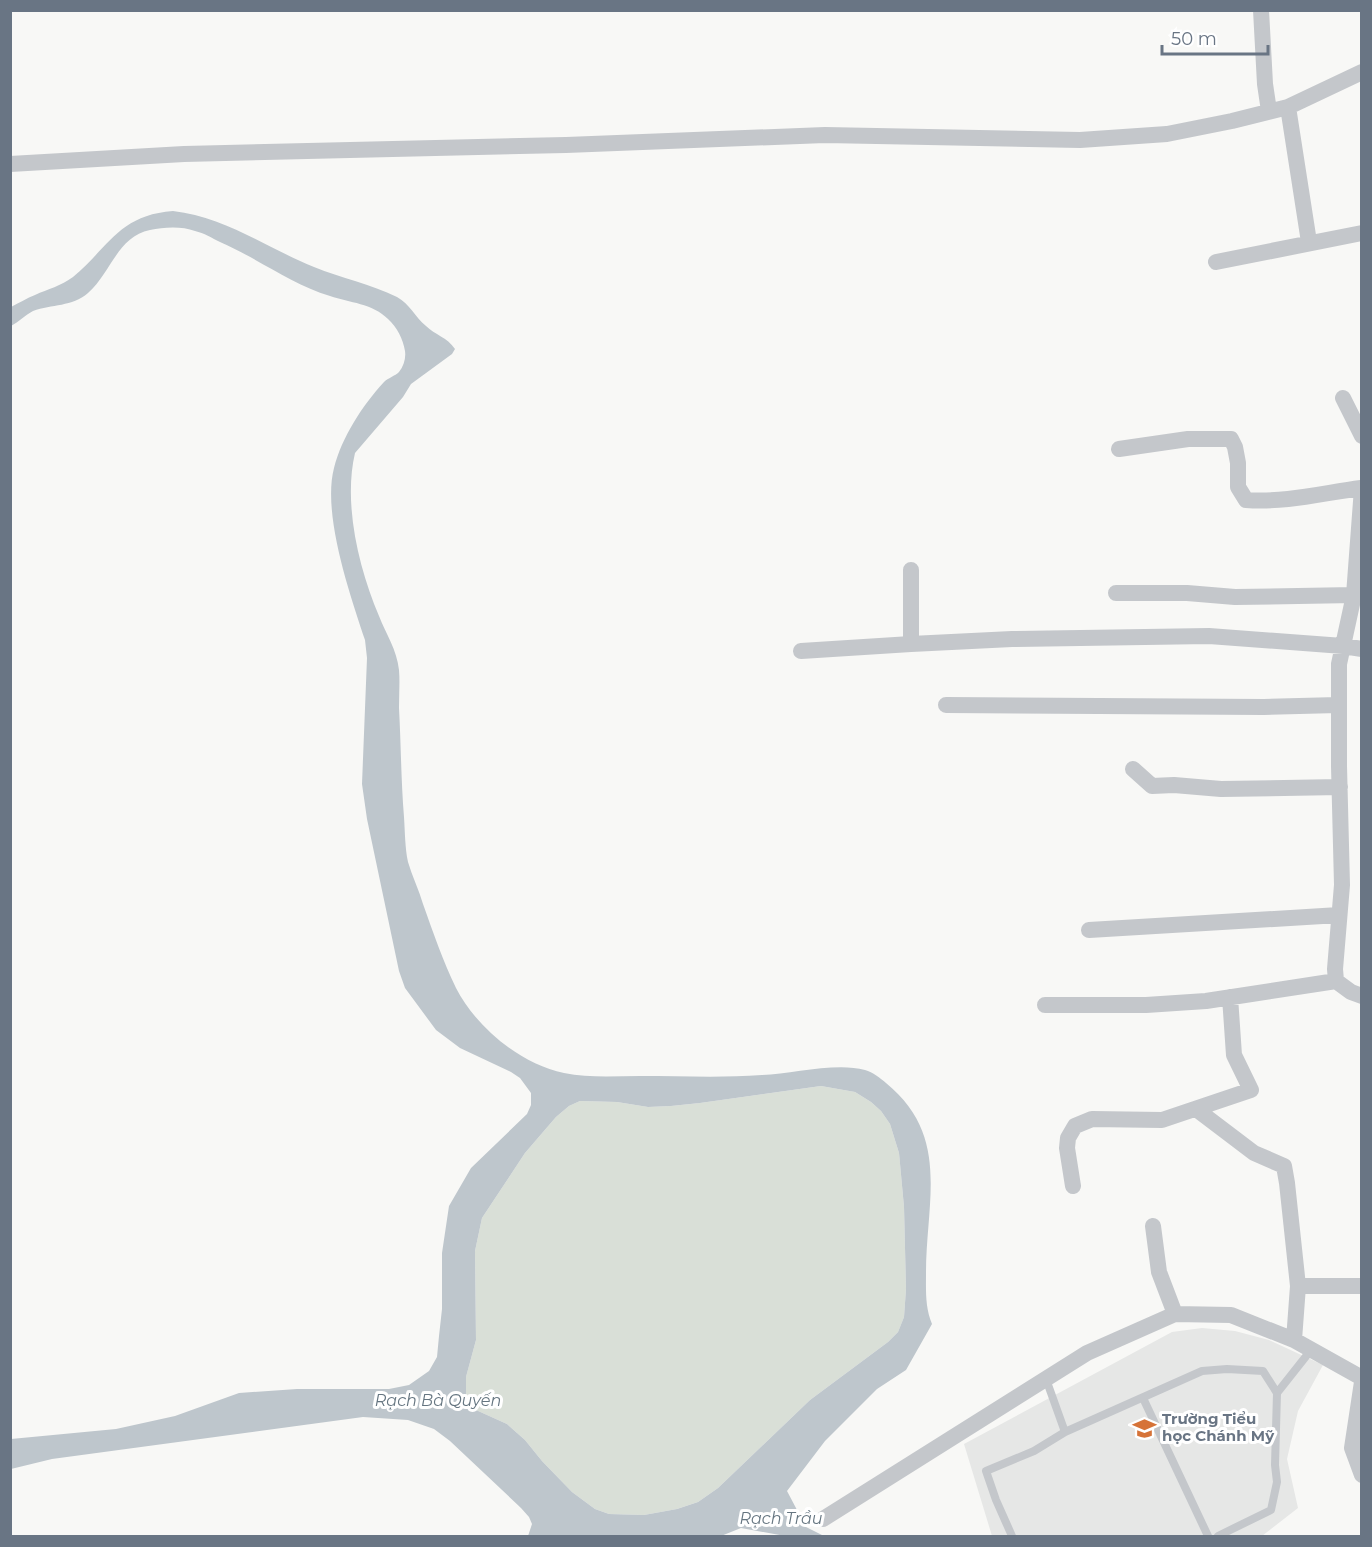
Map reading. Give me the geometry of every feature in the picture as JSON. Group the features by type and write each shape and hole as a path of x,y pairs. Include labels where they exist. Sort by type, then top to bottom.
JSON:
{"street":[{"path":"1261,10 1265,84 1269,111"},
{"path":"10,164 184,154 566,145 825,135 1080,140 1167,134 1269,111 1288,106 1362,72"},
{"path":"1288,106 1309,242"},
{"path":"1216,262 1362,233"},
{"path":"1344,398 1362,436"},
{"path":"1119,449 1188,439 1231,439 1238,463 1238,487 1246,500 1261,502 1294,499 1361,488 1354,595 1339,664 1342,885 1336,951 1336,981"},
{"path":"911,570 911,644"},
{"path":"1116,593 1187,593 1235,597 1354,595"},
{"path":"801,651 1012,639 1209,636 1362,649"},
{"path":"946,705 1264,707 1338,705"},
{"path":"1133,769 1152,786 1174,785 1221,789 1340,788"},
{"path":"1089,930 1339,915"},
{"path":"1045,1005 1146,1005 1206,1001 1336,981 1351,992 1362,996"},
{"path":"1073,1186 1067,1148 1068,1138 1074,1126 1092,1119 1162,1120 1251,1090 1234,1054 1230,998"},
{"path":"1196,1109 1254,1153 1284,1166 1298,1286 1294,1340"},
{"path":"1153,1226 1159,1272 1175,1314"},
{"path":"1298,1286 1362,1286"},
{"path":"824,1519 1087,1353 1175,1314 1231,1315 1294,1340 1362,1380 1352,1448 1362,1475"}],"lane":[{"path":"1277,1393 1311,1350"},
{"path":"1012,1536 986,1471 1034,1451 1065,1432 1202,1371 1227,1369 1263,1371 1277,1393 1275,1465 1277,1482 1271,1510 1218,1536"},
{"path":"1046,1379 1065,1432"},
{"path":"1143,1398 1208,1536"}],"shaded area":[{"path":"821,1086 855,1092 881,1111 890,1124 899,1153 904,1207 906,1289 904,1317 898,1332 810,1400 718,1488 698,1502 677,1509 644,1515 609,1514 595,1509 572,1492 525,1440 507,1424 476,1410 466,1398 466,1377 476,1340 475,1251 482,1218 525,1153 556,1117 569,1106 580,1101 617,1102 648,1107 671,1106"},
{"name":"Trường Tiểu học Chánh Mỹ","path":"1202,1328 1235,1331 1269,1340 1323,1365 1298,1411 1287,1459 1298,1508 1262,1536 992,1536 964,1444 1172,1332"}],"water":[{"name":"Rạch Bà Quyến","path":"173,211 192,214 228,226 314,267 387,292 402,300 422,322 455,349 452,354 411,384 403,397 355,453 351,493 359,557 372,598 398,663 402,790 408,862 451,978 475,1016 487,1030 516,1052 548,1068 573,1075 732,1076 841,1067 865,1070 886,1083 906,1103 920,1125 927,1147 930,1171 926,1286 927,1305 932,1324 906,1370 877,1389 825,1441 787,1491 806,1527 824,1536 785,1536 741,1528 721,1536 528,1536 532,1524 521,1508 450,1441 434,1429 408,1420 363,1417 52,1459 11,1469 11,1439 116,1429 175,1416 239,1393 297,1389 389,1389 409,1385 429,1371 437,1357 442,1309 442,1253 449,1206 471,1168 527,1114 531,1105 531,1093 520,1078 460,1048 436,1030 405,988 399,971 367,819 362,784 367,658 365,640 339,554 331,487 338,456 354,422 384,382 402,367 405,354 401,338 391,322 375,310 302,285 234,248 202,233 184,228 161,228 139,234 122,248 96,285 82,298 33,311 11,326 11,307 73,277 116,234 140,219","holes":["821,1086 855,1092 881,1111 890,1124 899,1153 904,1207 906,1289 904,1317 898,1332 888,1342 810,1400 718,1488 698,1502 677,1509 644,1515 609,1514 595,1509 572,1492 525,1440 507,1424 476,1410 466,1398 466,1377 476,1340 475,1251 482,1218 525,1153 556,1117 569,1106 580,1101 617,1102 648,1107 671,1106"]}],"place":[{"name":"Trường Tiểu học Chánh Mỹ","path":"1144,1428"}],"water label":[{"name":"Rạch Trầu","path":"781,1518"}]}
